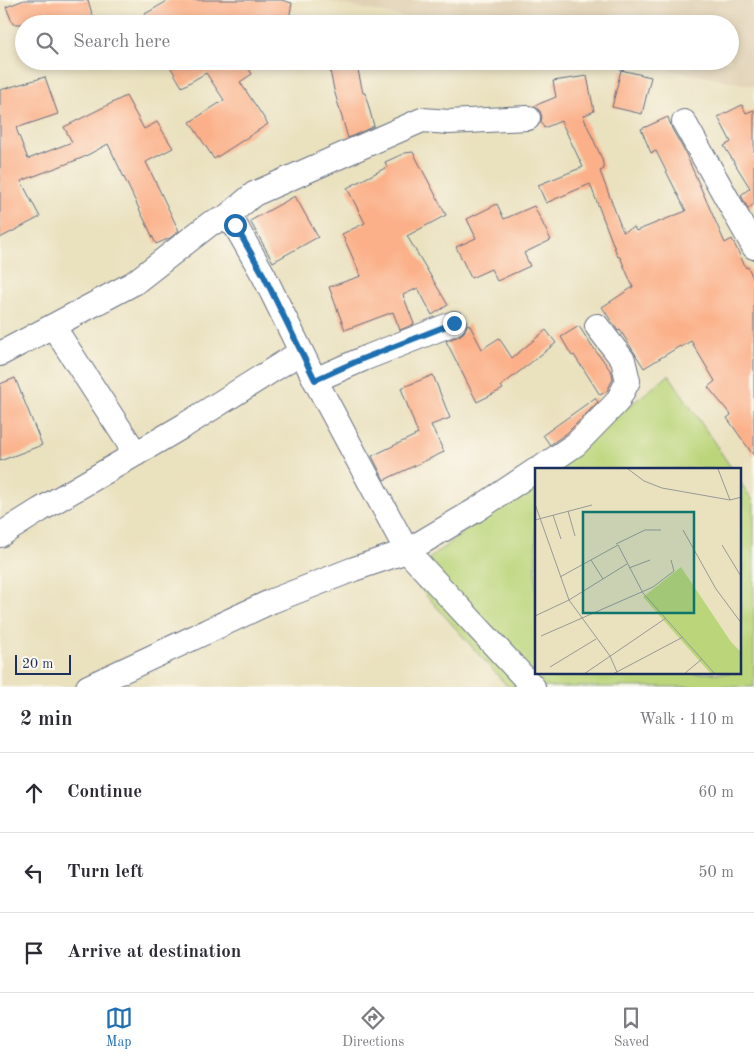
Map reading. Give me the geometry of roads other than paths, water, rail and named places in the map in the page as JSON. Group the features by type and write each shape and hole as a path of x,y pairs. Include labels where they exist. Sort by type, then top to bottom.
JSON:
{"street":[{"path":"0,354 134,284 211,223 224,219 254,194 403,127 422,120 449,122 528,118"},
{"path":"684,122 754,247"},
{"path":"224,219 235,225 264,276 315,380 406,552 533,687"},
{"path":"315,380 362,359 454,323"},
{"path":"53,326 136,454"},
{"path":"540,468 576,444 617,402 628,381 623,360 597,326"},
{"path":"0,535 185,425 301,352"},
{"path":"88,687 272,601 354,569 406,552 476,510 535,471"}]}
